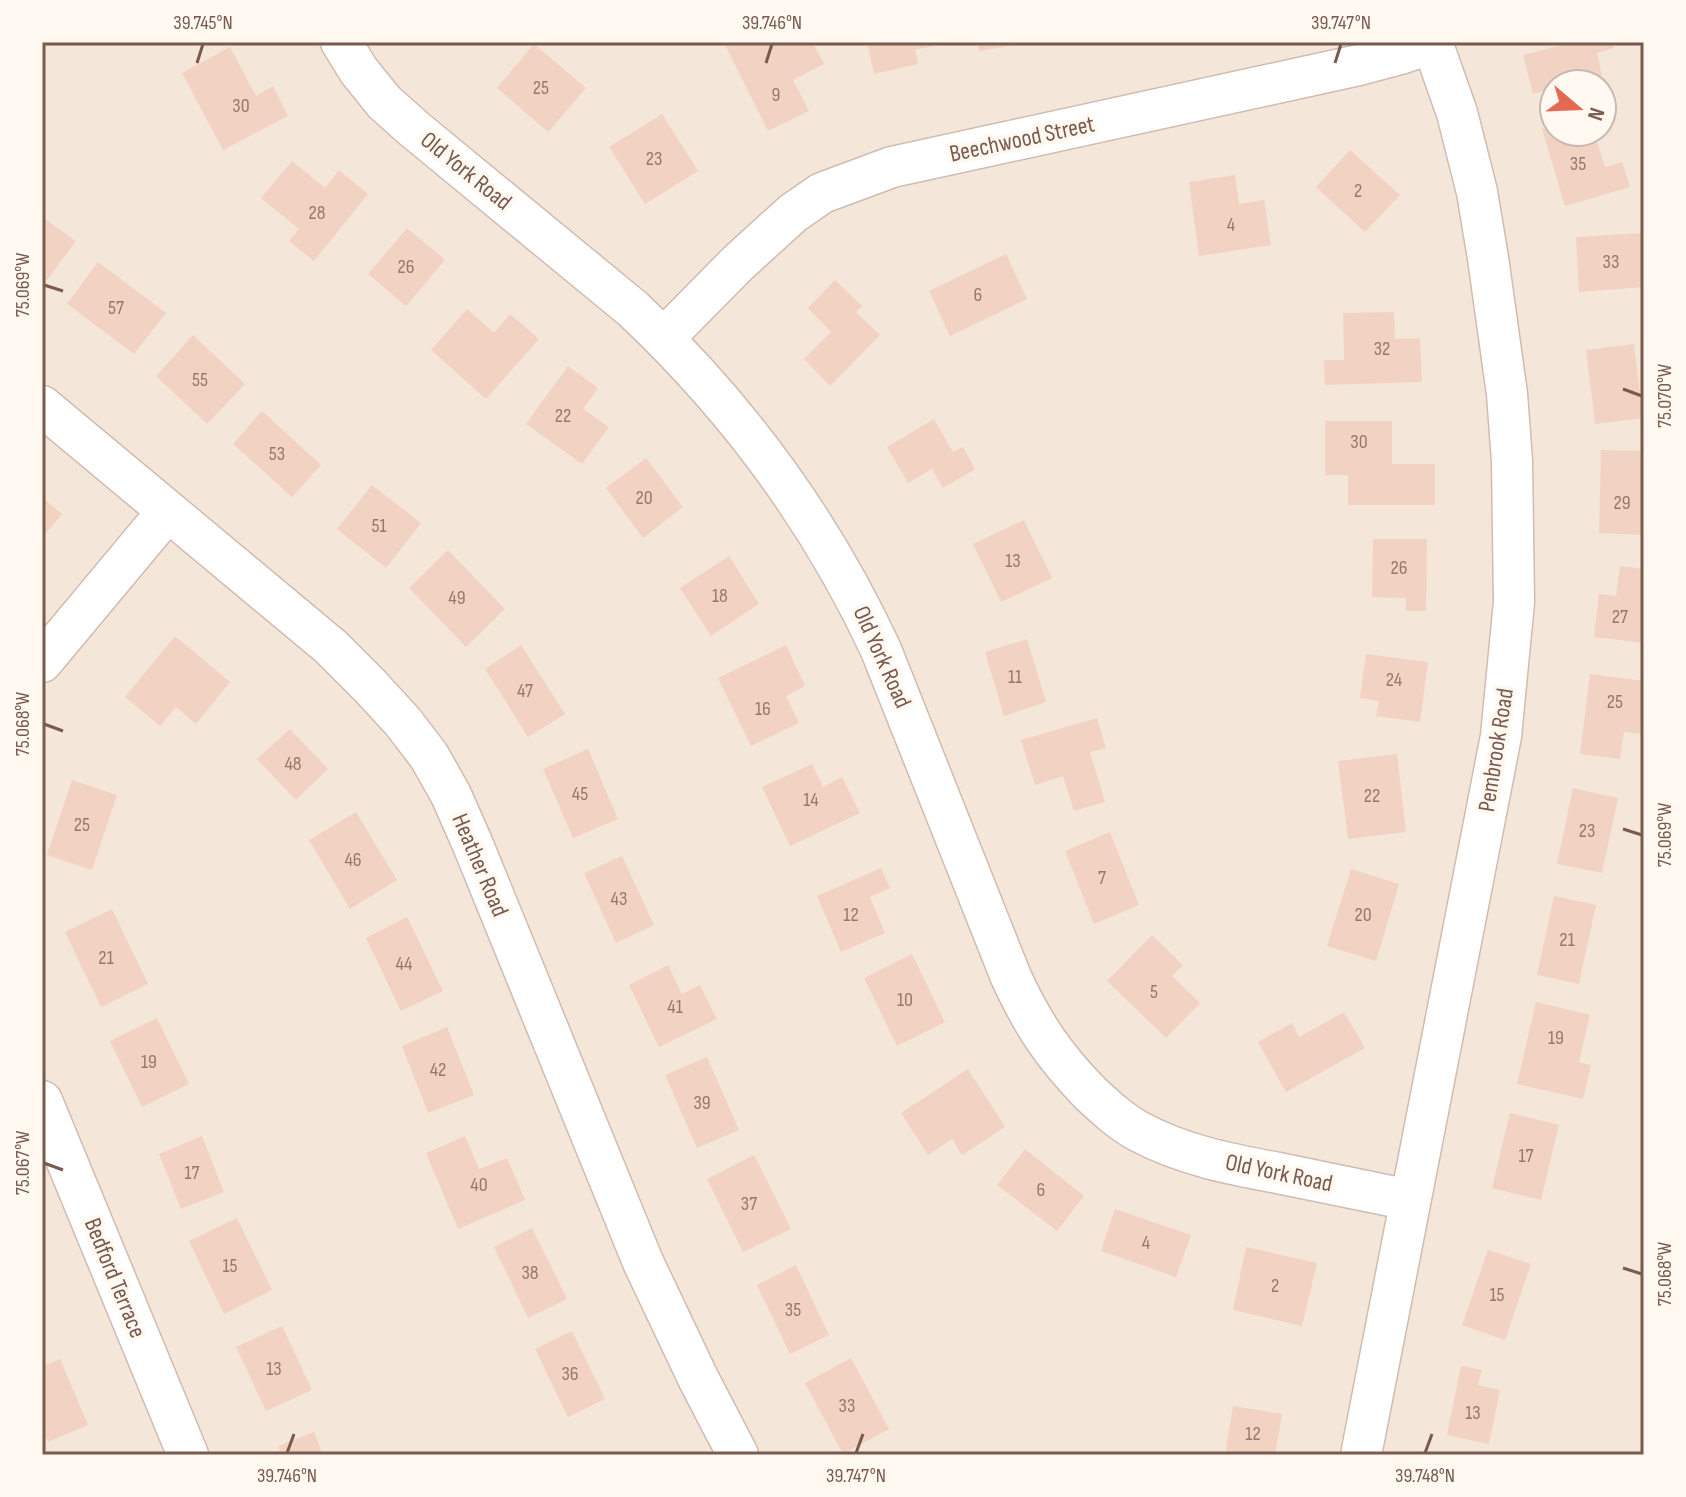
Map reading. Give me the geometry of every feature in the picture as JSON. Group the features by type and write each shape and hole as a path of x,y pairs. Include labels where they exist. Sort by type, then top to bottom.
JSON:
{"street":[{"name":"Old York Road","path":"341,42 384,102 664,338 756,443 809,518 859,603 887,664 1011,977 1033,1021 1065,1067 1106,1108 1135,1130 1167,1145 1201,1157 1410,1200"},
{"name":"Beechwood Street","path":"664,338 776,227 822,193 855,179 892,167 1359,65 1433,42"},
{"name":"Pembrook Road","path":"1361,1455 1501,736 1514,602 1512,461 1507,394 1488,258 1477,192 1457,113 1433,42"},
{"name":"Heather Road","path":"42,406 331,647 403,722 429,756 451,795 473,845 643,1262 738,1455"},
{"path":"42,662 167,512"},
{"name":"Bedford Terrace","path":"42,1101 188,1455"}],"shaded area":[{"path":"42,42 1644,42 1644,1455 42,1455"}],"building":[{"path":"731,42 812,42 824,64 793,80 809,111 768,131 725,45"},
{"path":"867,42 945,43 915,50 918,64 874,74"},
{"path":"977,42 1018,42 1018,44 979,51"},
{"path":"1558,42 1612,42 1614,48 1597,53 1600,68 1538,68 1538,93 1533,94 1523,55 1559,46"},
{"path":"534,44 586,88 548,132 497,88"},
{"path":"230,47 256,96 273,86 288,116 223,150 182,73"},
{"path":"662,114 698,171 645,204 609,147"},
{"path":"1548,148 1599,148 1605,167 1622,162 1630,187 1565,206"},
{"path":"1350,150 1400,195 1365,232 1316,187"},
{"path":"292,161 325,188 339,170 368,194 314,261 289,241 299,229 261,198"},
{"path":"1235,175 1239,204 1264,200 1271,245 1199,256 1189,182"},
{"path":"42,217 76,241 47,280 42,276"},
{"path":"407,228 445,260 406,306 368,274"},
{"path":"1644,233 1644,287 1579,292 1576,237"},
{"path":"1006,254 1027,299 950,336 929,291"},
{"path":"98,262 166,313 134,354 67,304"},
{"path":"835,280 862,306 856,312 880,335 830,386 804,359 831,332 808,308"},
{"path":"467,309 494,333 510,314 539,339 486,399 431,350"},
{"path":"1394,312 1395,339 1420,338 1422,382 1325,385 1324,360 1344,360 1343,313"},
{"path":"193,335 245,384 207,424 156,376"},
{"path":"1634,344 1643,418 1595,424 1586,350"},
{"path":"568,366 598,388 583,409 609,427 582,464 526,424"},
{"path":"262,411 321,465 292,497 233,444"},
{"path":"934,419 953,452 963,447 975,469 943,488 932,469 908,483 887,447"},
{"path":"1325,421 1392,421 1392,464 1435,464 1435,505 1348,505 1348,475 1325,475"},
{"path":"1601,450 1643,451 1644,535 1599,533"},
{"path":"646,458 683,507 643,538 606,488"},
{"path":"372,485 421,523 386,568 337,529"},
{"path":"42,497 62,514 42,538"},
{"path":"1024,520 1052,578 1001,602 973,544"},
{"path":"1373,539 1427,539 1426,611 1406,611 1406,598 1372,597"},
{"path":"448,550 505,609 466,647 409,588"},
{"path":"729,556 759,604 711,636 680,588"},
{"path":"1620,566 1644,569 1644,643 1594,637 1599,594 1616,596"},
{"path":"175,636 230,682 196,724 176,707 160,726 125,697"},
{"path":"1027,639 1046,702 1004,716 985,652"},
{"path":"521,645 565,714 528,737 485,669"},
{"path":"786,645 805,686 786,696 799,723 751,746 718,678"},
{"path":"1366,654 1428,662 1420,722 1376,716 1379,701 1360,698"},
{"path":"1590,674 1644,681 1643,734 1624,732 1620,759 1580,754"},
{"path":"1097,718 1106,748 1090,752 1105,802 1074,811 1063,776 1035,785 1021,740"},
{"path":"290,729 328,769 296,800 257,759"},
{"path":"588,749 618,819 573,838 543,769"},
{"path":"1397,754 1406,832 1348,839 1338,761"},
{"path":"812,764 823,787 842,777 860,813 790,846 762,787"},
{"path":"72,780 117,795 92,870 47,855"},
{"path":"1573,788 1618,798 1602,873 1557,864"},
{"path":"356,812 397,880 350,909 309,840"},
{"path":"1110,832 1139,905 1094,924 1065,851"},
{"path":"622,856 654,925 616,943 584,873"},
{"path":"881,868 890,888 870,897 885,933 841,952 817,896"},
{"path":"1351,869 1399,884 1376,961 1327,946"},
{"path":"1554,896 1596,905 1579,984 1537,975"},
{"path":"112,909 148,984 101,1007 65,932"},
{"path":"407,917 443,991 401,1011 366,938"},
{"path":"1152,935 1183,965 1172,976 1200,1003 1166,1038 1107,981"},
{"path":"912,954 945,1022 897,1046 864,978"},
{"path":"668,965 682,994 700,985 717,1019 659,1047 629,985"},
{"path":"1536,1002 1590,1015 1579,1062 1591,1065 1583,1099 1517,1084"},
{"path":"1344,1012 1365,1048 1286,1092 1258,1042 1292,1023 1299,1037"},
{"path":"157,1018 189,1084 142,1107 110,1041"},
{"path":"447,1027 474,1095 428,1113 402,1046"},
{"path":"707,1057 739,1130 697,1148 665,1075"},
{"path":"968,1069 1005,1127 962,1155 952,1139 928,1155 901,1113"},
{"path":"1510,1113 1559,1125 1541,1200 1492,1188"},
{"path":"202,1136 224,1192 181,1209 159,1154"},
{"path":"465,1136 479,1169 507,1158 525,1200 458,1229 426,1153"},
{"path":"1025,1149 1084,1196 1057,1231 997,1185"},
{"path":"754,1155 791,1229 743,1252 707,1179"},
{"path":"1115,1209 1191,1235 1176,1277 1101,1251"},
{"path":"237,1218 272,1290 224,1314 189,1241"},
{"path":"532,1228 567,1299 528,1318 494,1247"},
{"path":"1246,1247 1317,1263 1302,1326 1233,1310"},
{"path":"1488,1250 1531,1264 1505,1340 1462,1325"},
{"path":"796,1265 829,1335 790,1354 757,1285"},
{"path":"282,1326 312,1390 266,1411 236,1347"},
{"path":"572,1331 605,1399 568,1417 535,1349"},
{"path":"851,1358 889,1429 843,1454 805,1383"},
{"path":"60,1359 88,1425 48,1442 42,1429 42,1367"},
{"path":"1461,1366 1482,1370 1478,1385 1500,1390 1489,1444 1447,1435"},
{"path":"1233,1406 1282,1414 1275,1455 1225,1455"},
{"path":"314,1432 323,1455 282,1455 278,1446"}]}
